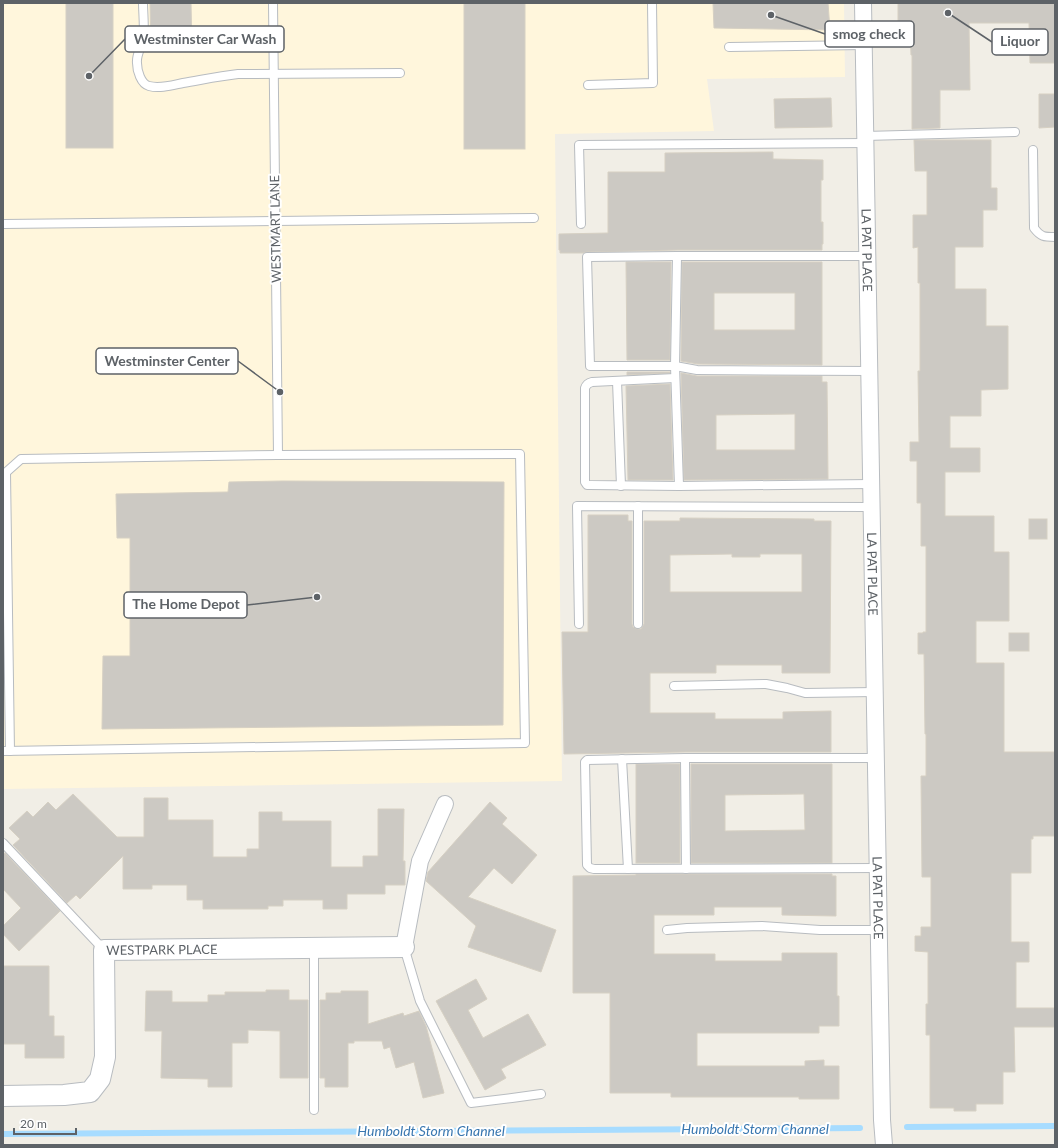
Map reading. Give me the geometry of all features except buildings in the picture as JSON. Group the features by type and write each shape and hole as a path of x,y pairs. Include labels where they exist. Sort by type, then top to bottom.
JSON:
{"street":[{"name":"LA PAT PLACE","path":"863,3 883,1133"},
{"path":"404,947 420,861 445,804"},
{"name":"WESTPARK PLACE","path":"3,1096 64,1095 90,1092 100,1079 105,1057 104,950 404,947"}],"lane":[{"path":"143,3 144,40 139,51 137,62 138,73 148,86 167,86 238,74 400,73"},
{"name":"WESTMART LANE","path":"273,3 278,455"},
{"path":"588,85 653,82 652,3"},
{"path":"729,47 864,45"},
{"path":"581,224 579,145 866,139 1015,132"},
{"path":"1033,150 1034,228 1039,235 1055,237"},
{"path":"3,224 534,218"},
{"path":"677,256 675,378 679,486"},
{"path":"867,256 587,257 590,366 675,366 697,370 869,371"},
{"path":"675,378 588,383 584,388 585,482 587,485 679,486 871,484"},
{"path":"617,381 621,486"},
{"path":"520,454 525,743 7,751 4,474 21,459 278,455 520,454"},
{"path":"579,624 577,506 872,507"},
{"path":"638,506 638,624"},
{"path":"674,686 766,684 805,693 875,692"},
{"path":"685,758 686,869"},
{"path":"876,758 589,759 585,762 587,865 590,868 878,868"},
{"path":"622,759 628,869"},
{"path":"3,843 104,950"},
{"path":"667,930 762,926 820,930 879,930"},
{"path":"404,947 420,1001 472,1102 541,1094"},
{"path":"314,948 314,1110"}],"shaded area":[{"path":"3,3 844,3 845,77 707,79 714,131 555,134 562,781 3,789"}],"waterway":[{"path":"907,1127 1055,1126"},
{"name":"Humboldt Storm Channel","path":"3,1134 860,1128"}],"place":[{"name":"Liquor","path":"948,13"},
{"name":"smog check","path":"771,15"},
{"name":"Westminster Car Wash","path":"89,76"},
{"name":"Westminster Center","path":"280,392"},
{"name":"The Home Depot","path":"317,597"}]}
